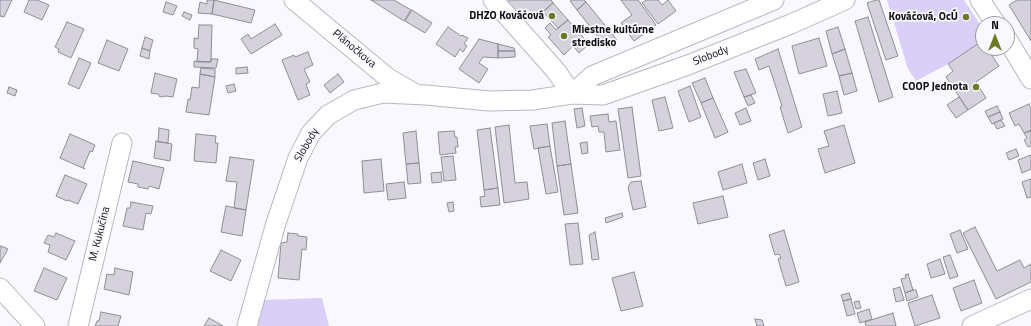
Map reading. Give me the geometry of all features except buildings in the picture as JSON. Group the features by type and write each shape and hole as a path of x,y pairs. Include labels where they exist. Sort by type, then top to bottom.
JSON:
{"street":[{"name":"Plánočkova","path":"294,0 388,78 417,94"},
{"path":"493,0 556,71 572,94 592,76 774,0"},
{"name":"Slobody","path":"247,326 276,223 298,158 312,133 328,115 354,100 384,93 417,94 489,101 532,100 572,94 603,94 718,53 791,24 845,0"},
{"path":"980,0 991,16"},
{"path":"1015,52 1031,79"},
{"name":"M. Kukučína","path":"78,326 122,143"},
{"path":"0,288 35,326"},
{"path":"972,326 1031,299"}],"shaded area":[{"path":"887,0 964,0 975,17 975,45 948,64 916,81 908,69"},
{"path":"322,298 329,326 256,326 263,300"}],"place":[{"name":"DHZO Kováčová","path":"552,16"},
{"name":"Kováčová, OcÚ","path":"966,17"},
{"name":"Miestne kultúrne stredisko","path":"564,36"},
{"name":"COOP Jednota","path":"976,87"}]}
